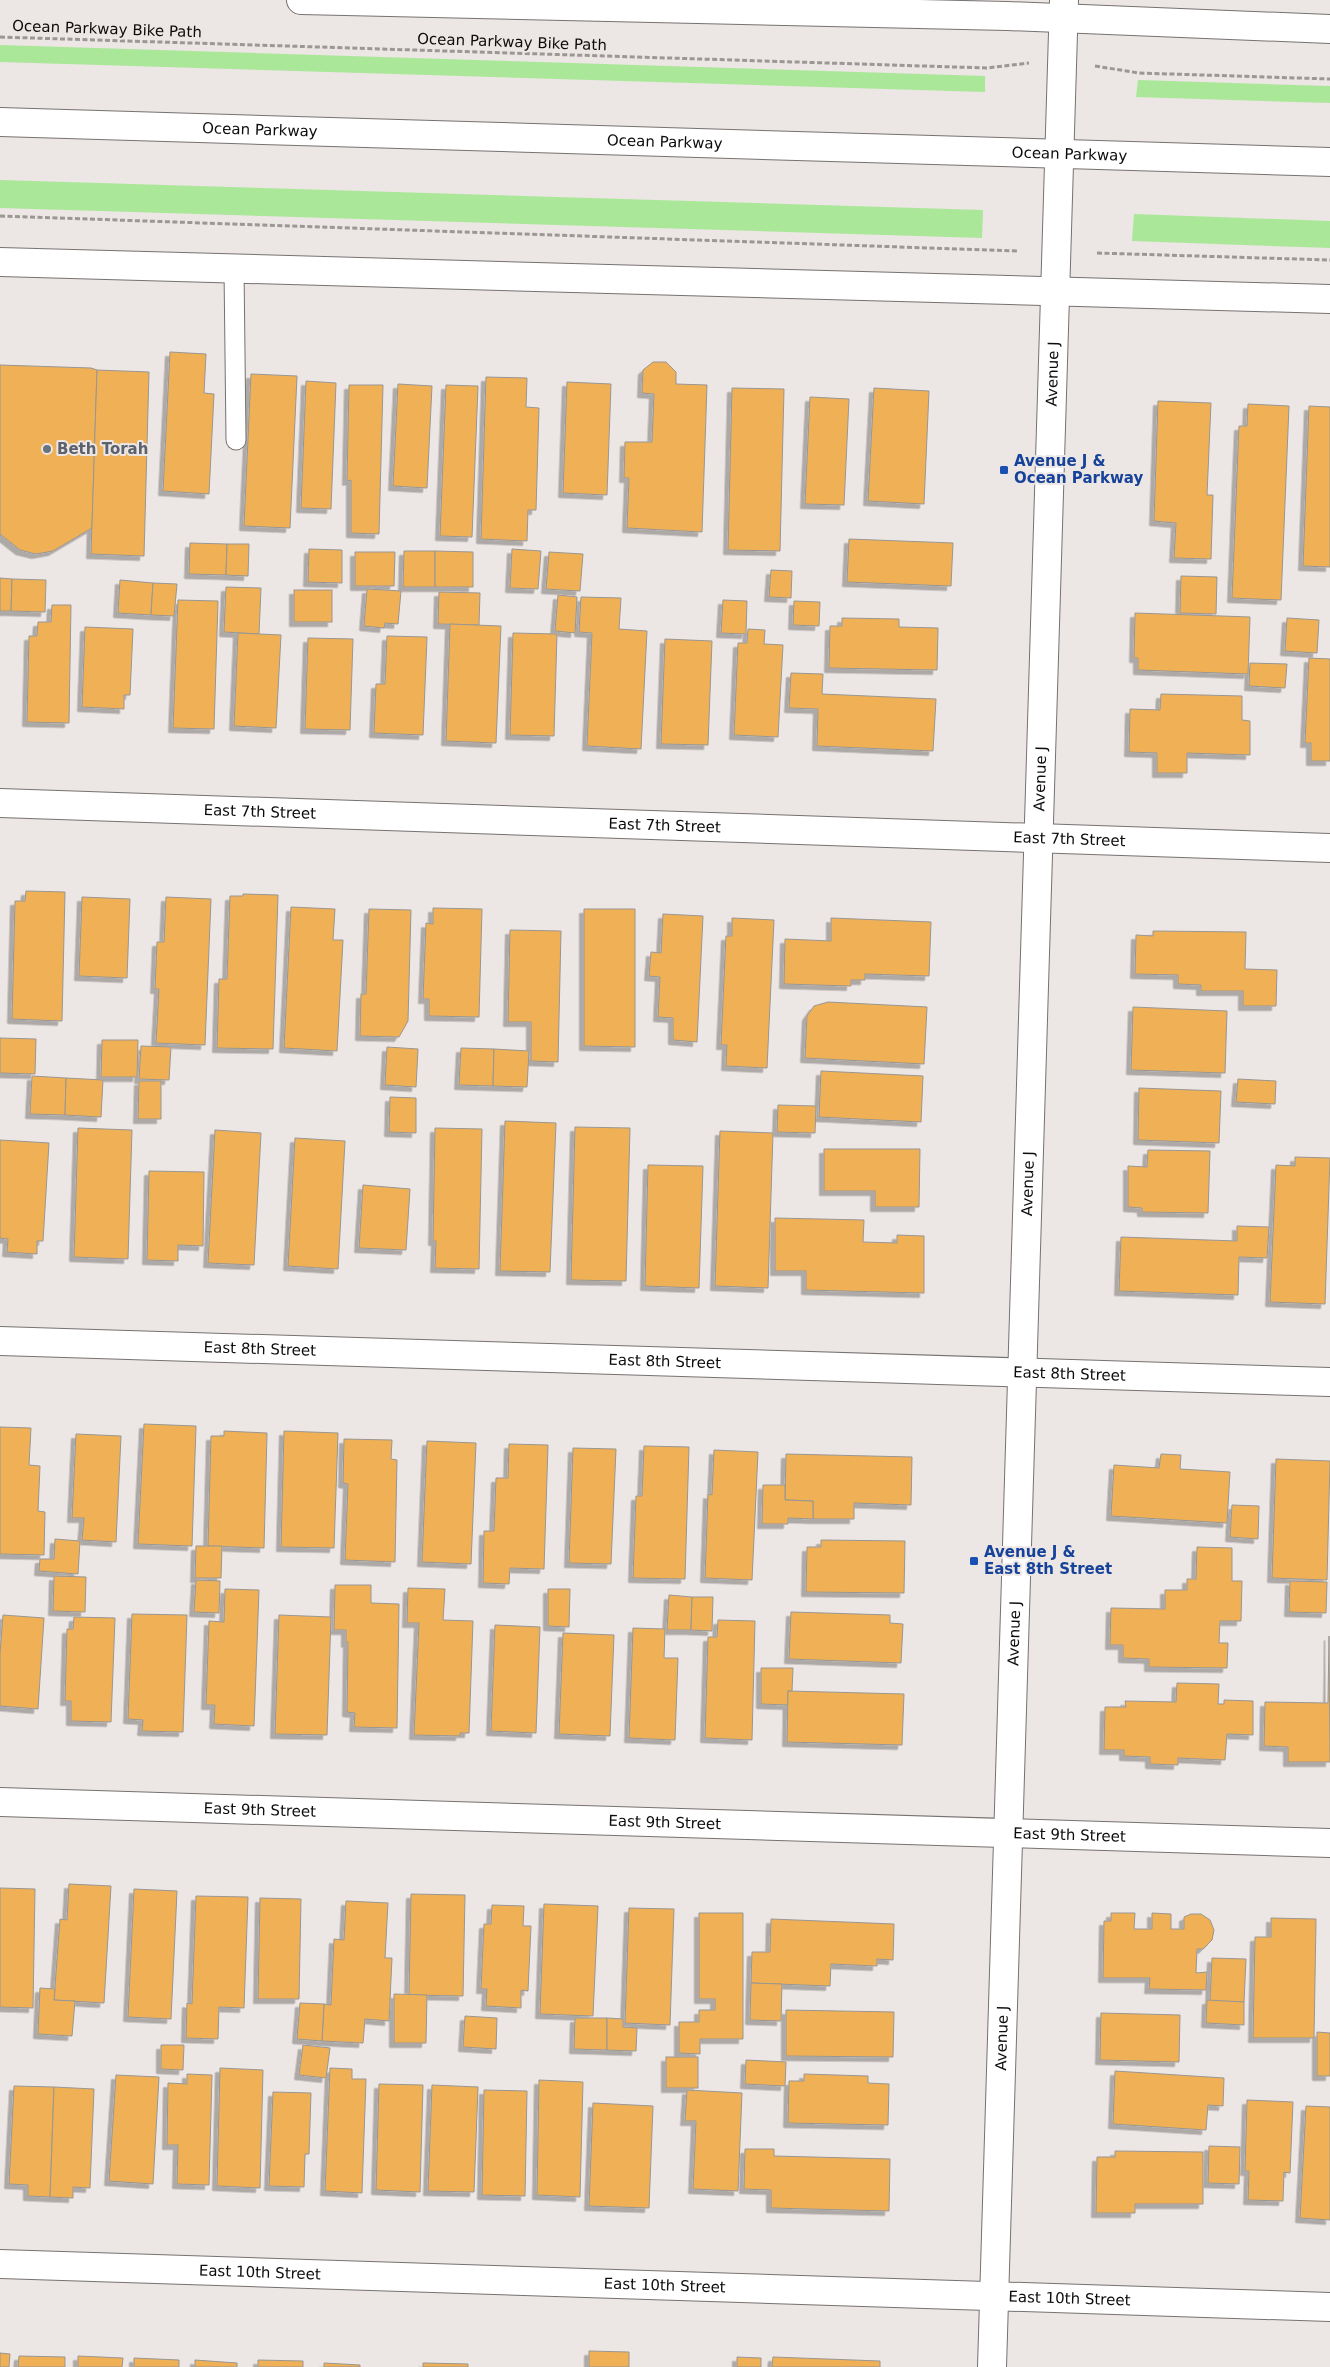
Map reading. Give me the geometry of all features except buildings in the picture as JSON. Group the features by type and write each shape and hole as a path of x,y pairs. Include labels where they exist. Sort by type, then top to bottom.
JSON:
{"street":[{"path":"301,0 568,3 1007,16 1064,10 1330,29"},
{"name":"Avenue J","path":"992,2367 1064,10"},
{"name":"Ocean Parkway","path":"0,122 1330,162"},
{"path":"0,262 1055,290 1330,300"},
{"name":"East 7th Street","path":"0,803 1038,840 1330,848"},
{"name":"East 8th Street","path":"0,1341 1330,1382"},
{"name":"East 9th Street","path":"0,1802 1330,1843"},
{"name":"East 10th Street","path":"0,2264 1330,2307"}],"lane":[{"path":"234,268 236,440"}],"path":[{"name":"Ocean Parkway Bike Path","path":"0,37 977,68 1023,63"},
{"path":"1104,66 1139,73 1330,79"},
{"path":"0,216 1017,251"},
{"path":"1096,253 1330,260"}],"green space":[{"path":"0,45 985,76 985,92 0,62"},
{"path":"1138,80 1330,86 1330,103 1136,97"},
{"path":"0,180 983,210 982,238 0,208"},
{"path":"1134,214 1330,221 1330,248 1132,241"}],"place":[{"name":"Beth Torah","path":"47,449"},
{"name":"Avenue J & Ocean Parkway","path":"1004,470"},
{"name":"Avenue J & East 8th Street","path":"974,1561"}]}
